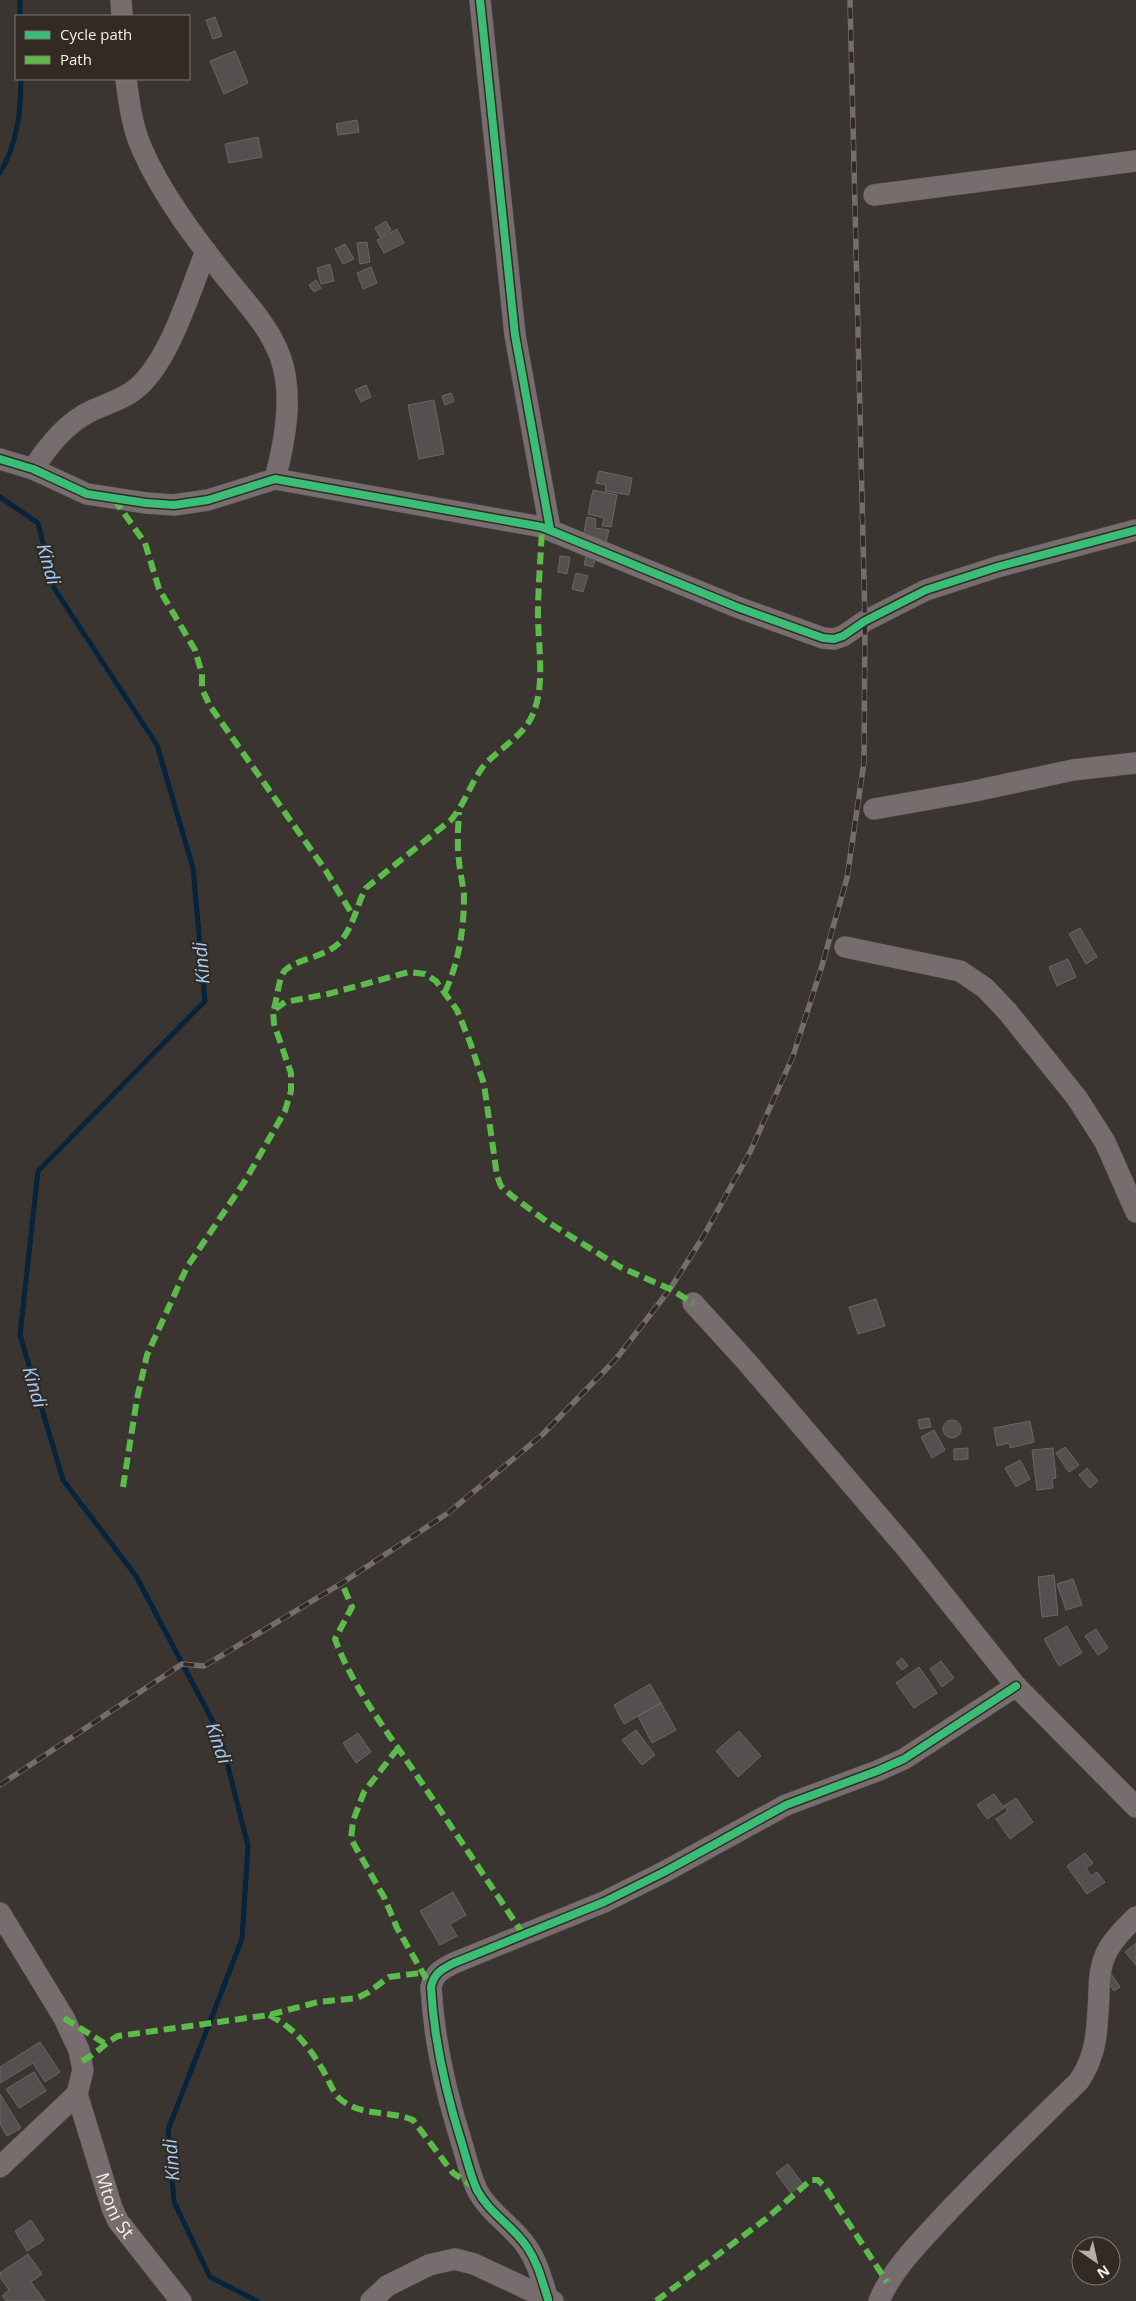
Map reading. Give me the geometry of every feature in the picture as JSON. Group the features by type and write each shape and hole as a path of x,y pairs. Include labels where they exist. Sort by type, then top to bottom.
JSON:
{"street":[{"path":"121,0 122,15"},
{"path":"480,0 515,336 550,529"},
{"path":"126,80 132,120 141,148 154,173 206,251 271,336 280,356 285,378 287,410 282,455 275,479"},
{"path":"874,195 1136,161"},
{"path":"33,469 47,447 74,421 127,396 140,386 151,372 173,335 206,251"},
{"path":"0,459 33,469 88,494 146,503 174,505 208,500 275,479 550,529 737,607 823,638 834,639 843,636 865,621 926,590 997,568 1136,530"},
{"path":"874,809 970,792 1073,770 1136,763"},
{"path":"845,947 960,971 973,978 985,988 1007,1011 1077,1098 1105,1142 1136,1212"},
{"path":"693,1303 746,1361 907,1549 1016,1686 1136,1807"},
{"path":"550,2300 537,2266 526,2246 488,2205 477,2190 470,2170 440,2060 430,1987 437,1973 454,1963 604,1902 664,1872 786,1805 904,1759 1016,1686"},
{"path":"0,1913 64,2018 79,2050 83,2070 77,2094 0,2168"},
{"path":"879,2301 887,2282 931,2230 982,2175 1079,2082 1089,2066 1094,2049 1099,1980 1105,1956 1123,1929 1136,1917"},
{"name":"Mtoni St","path":"77,2094 112,2208 118,2221 181,2301"},
{"path":"371,2301 387,2286 429,2265 455,2259 474,2264 550,2300"}],"building":[{"path":"215,17 222,36 213,39 206,20"},
{"path":"235,51 248,83 224,94 210,61"},
{"path":"357,120 359,132 338,135 336,124"},
{"path":"258,137 262,157 229,163 225,144"},
{"path":"386,221 391,230 380,237 375,228"},
{"path":"397,229 404,243 384,253 377,240"},
{"path":"367,242 370,262 360,264 357,243"},
{"path":"345,244 354,259 343,264 335,249"},
{"path":"330,264 334,281 321,284 317,268"},
{"path":"371,267 377,283 363,289 357,273"},
{"path":"316,280 321,288 314,292 309,285"},
{"path":"366,385 371,397 361,402 355,390"},
{"path":"451,393 454,401 445,405 442,396"},
{"path":"434,400 444,454 419,459 408,405"},
{"path":"599,471 632,478 629,495 605,491 606,485 596,483"},
{"path":"593,490 617,495 611,527 602,526 604,518 588,514"},
{"path":"587,517 596,519 595,528 609,530 606,542 583,537"},
{"path":"560,556 570,557 567,574 558,572"},
{"path":"586,556 595,559 593,567 584,565"},
{"path":"576,573 588,576 583,592 572,589"},
{"path":"1080,928 1097,957 1086,964 1069,934"},
{"path":"1068,959 1076,977 1057,986 1049,967"},
{"path":"876,1299 885,1326 858,1334 849,1307"},
{"path":"929,1418 931,1427 920,1429 918,1420"},
{"path":"952,1420 958,1423 961,1429 958,1435 952,1438 946,1435 943,1429 946,1423"},
{"path":"1030,1421 1034,1442 1010,1448 1009,1443 997,1446 994,1428"},
{"path":"934,1430 945,1450 932,1458 921,1437"},
{"path":"1065,1447 1079,1465 1069,1472 1056,1453"},
{"path":"968,1448 968,1459 954,1460 954,1449"},
{"path":"1053,1448 1056,1478 1052,1479 1053,1488 1037,1490 1032,1450"},
{"path":"1020,1460 1030,1479 1016,1487 1005,1468"},
{"path":"1087,1468 1098,1481 1090,1488 1079,1475"},
{"path":"1054,1575 1058,1615 1042,1617 1038,1577"},
{"path":"1073,1579 1082,1605 1066,1610 1057,1584"},
{"path":"1067,1626 1082,1653 1059,1666 1044,1639"},
{"path":"1096,1629 1108,1648 1098,1655 1085,1636"},
{"path":"902,1658 908,1666 902,1670 896,1663"},
{"path":"941,1661 954,1678 942,1687 930,1669"},
{"path":"919,1667 937,1693 914,1708 896,1683"},
{"path":"650,1684 661,1703 624,1724 614,1705"},
{"path":"661,1703 676,1730 652,1743 638,1716"},
{"path":"636,1730 655,1755 642,1765 622,1740"},
{"path":"739,1731 761,1756 738,1777 716,1751"},
{"path":"358,1733 371,1752 356,1763 343,1743"},
{"path":"994,1794 1004,1808 987,1819 977,1805"},
{"path":"1016,1798 1033,1822 1010,1839 996,1819 1008,1811 1004,1806"},
{"path":"1085,1853 1093,1863 1086,1868 1091,1876 1097,1872 1105,1882 1087,1894 1067,1866"},
{"path":"453,1892 466,1915 450,1924 457,1936 440,1945 420,1911"},
{"path":"1136,1943 1136,1965 1125,1952"},
{"path":"1112,1975 1120,1987 1114,1991 1106,1979"},
{"path":"40,2042 60,2072 45,2082 33,2063 0,2083 0,2067"},
{"path":"34,2072 46,2091 19,2108 6,2089"},
{"path":"0,2094 21,2128 7,2136 0,2124"},
{"path":"788,2164 803,2184 791,2193 776,2173"},
{"path":"31,2220 44,2240 27,2251 15,2231"},
{"path":"28,2254 42,2274 31,2282 45,2301 6,2301 2,2296 9,2290 0,2277 0,2273"}],"waterway":[{"name":"Kindi","path":"20,0 20,15"},
{"name":"Kindi","path":"0,173 6,162 17,128 21,80"},
{"name":"Kindi","path":"0,497 38,523 54,588 157,745 193,868 205,1001 38,1171 20,1335 63,1480 136,1576 220,1735 248,1846 242,1939 168,2130 174,2202 210,2277 257,2301"}],"railway":[{"path":"0,1785 182,1664 204,1666 342,1583 448,1513 542,1435 616,1359 670,1289 703,1237 751,1150 793,1056 821,969 847,878 864,762 865,621 850,0"}],"marked path":[{"path":"114,499 145,543 159,589 195,650 202,674 202,689 210,706 326,871 355,919"},
{"path":"274,1009 282,975 286,970 299,962 333,948 339,943 348,930 366,888 451,820 460,808 482,768 528,724 536,704 540,679 538,603 542,527"},
{"path":"445,992 454,969 460,945 463,920 464,895 458,849 459,812"},
{"path":"123,1487 137,1399 147,1355 187,1267 245,1181 285,1111 291,1091 291,1073 274,1024 273,1011 285,1002 328,994 409,972 425,974 436,981 457,1010 484,1084 497,1176 501,1186 546,1221 620,1267 670,1289 693,1303"},
{"path":"344,1588 352,1607 335,1639 358,1688 523,1934"},
{"path":"398,1748 364,1792 353,1821 351,1839 385,1899 397,1928 431,1987"},
{"path":"82,2061 118,2036 269,2015 318,2002 357,1998 369,1992 389,1977 421,1973"},
{"path":"269,2015 287,2026 301,2039 319,2063 333,2090 340,2099 348,2105 366,2111 395,2115 413,2120 453,2173 475,2188"},
{"path":"64,2018 104,2043"},
{"path":"656,2301 767,2218 811,2180 818,2180 825,2187 887,2282"}],"cycle path":[{"path":"480,0 515,335 550,529"},
{"path":"0,459 33,469 87,494 146,503 174,505 208,500 275,479 542,527 737,607 823,638 834,639 843,636 865,621 926,590 997,567 1136,530"},
{"path":"548,2299 531,2253 515,2232 488,2206 477,2190 473,2180 451,2107 438,2048 431,1987 436,1975 454,1963 604,1902 664,1872 786,1805 904,1759 1016,1686"}]}
